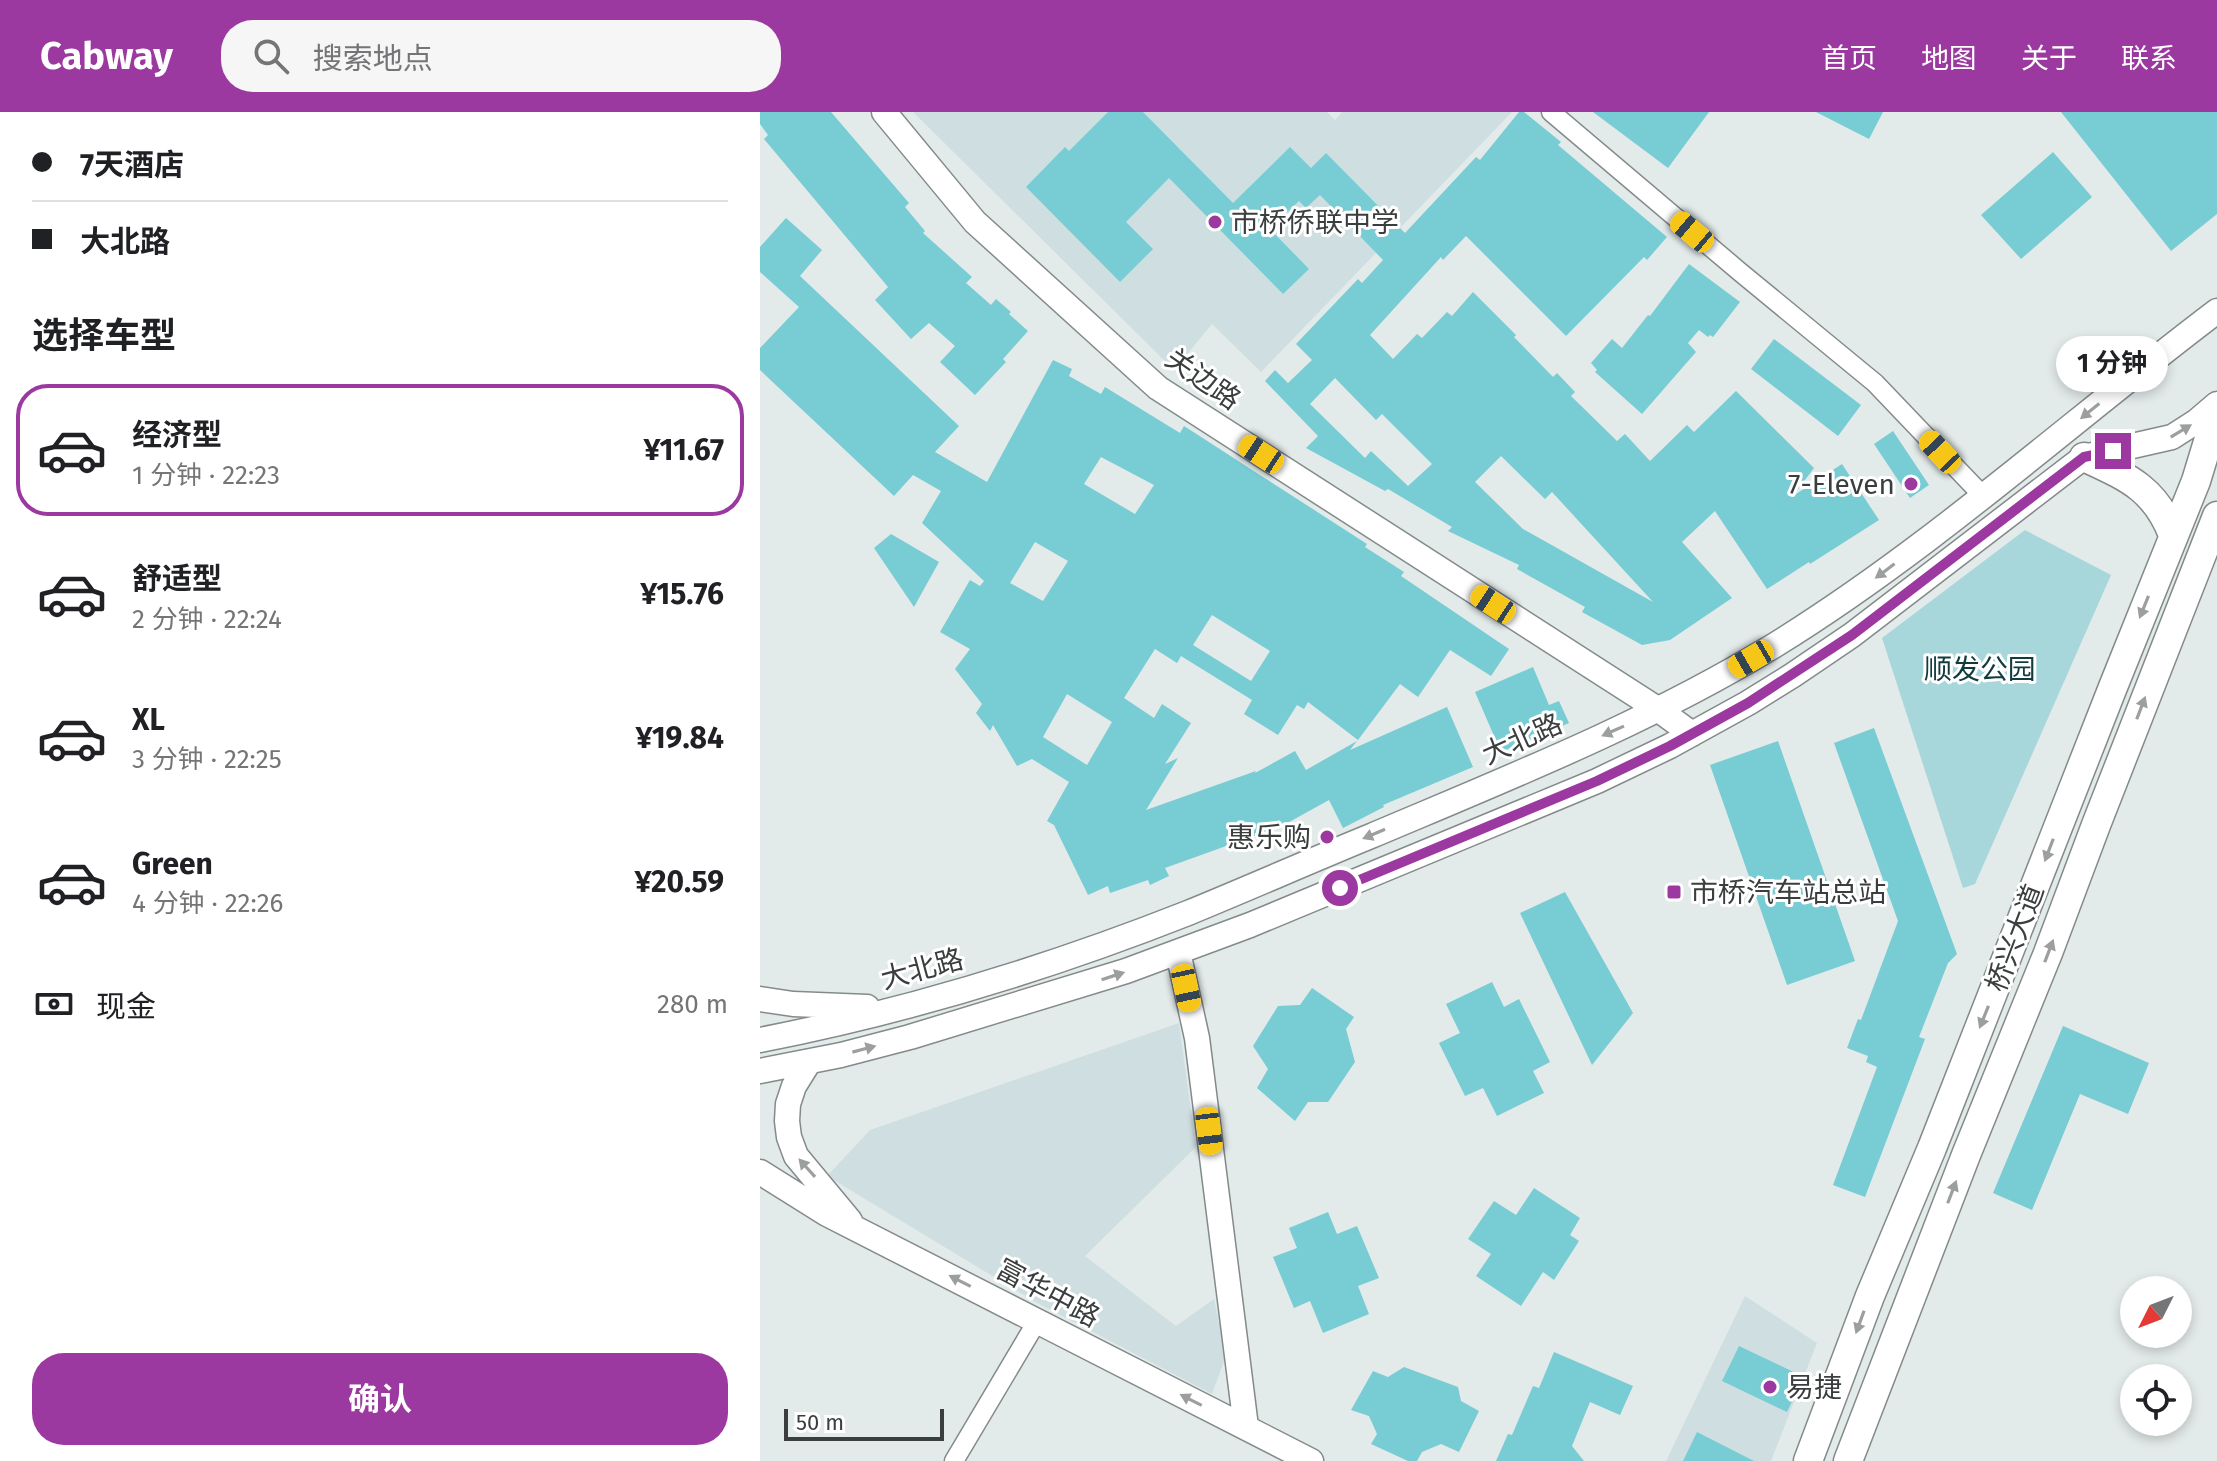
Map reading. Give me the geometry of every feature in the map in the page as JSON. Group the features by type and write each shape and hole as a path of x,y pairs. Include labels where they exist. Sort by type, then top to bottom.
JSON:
{"main road":[{"name":"关边路","path":"884,112 975,222 1158,388 1692,734"},
{"name":"大北路","path":"760,1040 950,994 1058,960 1189,912 1518,775 1659,710 1774,645 1860,590 2217,311"},
{"path":"760,1071 910,1037 1126,971 1276,914 1597,781 1748,703 1852,635 2084,457 2172,437 2217,404"},
{"name":"桥兴大道","path":"1808,1461 1870,1296 1944,1119 2196,481 2217,412"},
{"path":"2084,457 2127,477 2142,488 2162,511 2173,535"},
{"name":"桥兴大道","path":"1848,1461 2217,516"},
{"path":"1178,952 1197,1038 1246,1427"},
{"path":"760,999 793,1004 893,1008"},
{"path":"809,1062 794,1086 788,1104 789,1137 796,1156 856,1229"},
{"name":"富华中路","path":"760,1172 785,1190 856,1229 1311,1461"}],"street":[{"path":"1551,112 1875,383 1983,496"},
{"path":"954,1461 1036,1323"}],"shaded area":[{"name":"市桥侨联中学","path":"913,112 1327,112 1335,120 1342,112 1512,112 1261,372 1212,324 1174,370"},
{"path":"1179,1023 1196,1147 1085,1256 1176,1326 1214,1299 1226,1356 1212,1394 1037,1303 827,1176 870,1130"},
{"path":"1745,1296 1817,1343 1771,1461 1666,1461"}],"green space":[{"name":"顺发公园","path":"2025,530 2111,575 1975,884 1963,888 1882,638"}],"building":[{"path":"760,112 831,112 909,203 905,207 925,231 923,233 972,277 966,283 991,305 996,299 1028,331 1003,359 1006,362 975,395 940,362 955,346 929,323 911,339 875,300 888,287 764,139 768,135 760,124"},
{"path":"1108,112 1143,112 1233,203 1290,147 1311,168 1326,153 1405,233 1476,157 1480,160 1519,112 1524,112 1561,142 1558,145 1667,237 1647,260 1644,257 1566,336 1466,236 1443,260 1441,257 1370,335 1393,359 1417,334 1422,338 1447,312 1452,316 1473,292 1553,377 1557,373 1575,392 1571,396 1617,441 1625,434 1650,461 1687,425 1694,432 1736,391 1814,468 1793,496 1842,464 1879,520 1767,589 1715,511 1682,542 1732,598 1670,640 1642,645 1582,612 1585,607 1517,569 1519,565 1448,531 1452,527 1388,489 1385,491 1306,448 1318,436 1265,381 1275,370 1288,383 1312,360 1296,344 1358,279 1362,283 1383,260 1320,195 1306,208 1299,201 1270,229 1309,269 1283,294 1169,178 1126,222 1153,249 1120,282 1026,187 1065,147 1069,151","holes":["1335,378 1376,420 1382,414 1432,464 1408,486 1371,451 1365,458 1310,404","1501,456 1545,499 1552,492 1653,602 1523,529 1475,482"]},
{"path":"1593,112 1709,112 1668,168"},
{"path":"1816,112 1883,112 1869,139"},
{"path":"2061,112 2217,112 2217,214 2171,251"},
{"path":"2053,152 2092,197 2021,259 1981,215"},
{"path":"786,218 822,250 800,276 959,426 935,452 987,482 1053,360 1072,369 1069,376 1101,394 1105,387 1180,433 1184,426 1367,544 1365,547 1404,572 1401,576 1509,649 1491,676 1450,650 1418,697 1400,684 1358,740 1308,702 1304,709 1297,705 1278,735 1244,714 1252,700 1181,656 1177,663 1155,649 1124,698 1154,718 1162,704 1191,723 1165,764 1178,758 1146,810 1255,773 1295,751 1306,770 1357,741 1350,750 1447,707 1473,767 1383,805 1343,828 1329,800 1282,826 1165,868 1169,876 1150,885 1148,880 1110,893 1108,886 1088,895 1054,825 1047,821 1069,782 1032,759 1017,766 993,725 990,731 976,713 982,704 955,669 970,649 940,632 970,580 980,586 984,581 922,523 941,491 913,475 894,496 760,370 760,348 799,307 760,272 760,247","holes":["1101,457 1154,485 1135,514 1084,484","1035,542 1068,561 1043,601 1010,583","1212,615 1270,651 1251,681 1193,645","1067,694 1112,722 1087,765 1043,737"]},
{"path":"1689,264 1740,302 1713,337 1699,330 1688,343 1696,352 1642,414 1595,372 1597,370 1591,363 1612,339 1622,348"},
{"path":"1774,339 1861,405 1838,436 1751,369"},
{"path":"1893,431 1929,485 1910,498 1874,444"},
{"path":"891,534 939,562 914,607 874,548"},
{"path":"1533,667 1549,705 1559,701 1569,723 1501,752 1475,692"},
{"path":"1874,728 1957,954 1948,963 1919,1037 1925,1039 1865,1197 1833,1185 1877,1067 1866,1062 1868,1056 1847,1048 1858,1019 1861,1020 1898,921 1834,743"},
{"path":"1778,741 1855,961 1787,985 1710,765"},
{"path":"1565,892 1633,1013 1592,1065 1520,913"},
{"path":"1492,982 1504,1007 1519,999 1550,1062 1533,1071 1544,1093 1497,1116 1483,1088 1465,1096 1439,1043 1460,1033 1446,1004"},
{"path":"1312,988 1354,1017 1346,1029 1355,1062 1328,1102 1308,1102 1295,1121 1257,1088 1268,1069 1253,1046 1278,1006 1300,1005"},
{"path":"2063,1026 2149,1063 2128,1114 2080,1094 2032,1210 1993,1193"},
{"path":"1534,1188 1580,1218 1570,1235 1579,1241 1554,1280 1543,1272 1521,1306 1476,1276 1491,1254 1468,1239 1494,1201 1516,1215"},
{"path":"1328,1212 1337,1234 1357,1226 1379,1278 1358,1286 1369,1314 1323,1333 1310,1301 1294,1308 1273,1257 1297,1248 1289,1228"},
{"path":"1739,1346 1804,1377 1787,1412 1722,1381"},
{"path":"1554,1352 1633,1386 1620,1415 1590,1402 1572,1446 1584,1461 1496,1461 1508,1434 1512,1435 1533,1386 1539,1388"},
{"path":"1404,1367 1458,1387 1461,1401 1479,1411 1459,1452 1441,1444 1422,1452 1417,1461 1408,1461 1371,1444 1377,1434 1369,1416 1351,1410 1373,1371 1388,1377"},
{"path":"1697,1432 1754,1461 1683,1461"}],"place":[{"name":"市桥侨联中学","path":"1215,222"},
{"name":"7-Eleven","path":"1911,484"},
{"name":"惠乐购","path":"1327,837"},
{"name":"市桥汽车站总站","path":"1674,892"},
{"name":"易捷","path":"1770,1387"}],"route":[{"path":"1340,888 1597,781 1670,746 1748,703 1852,635 2084,457 2113,451"}]}
